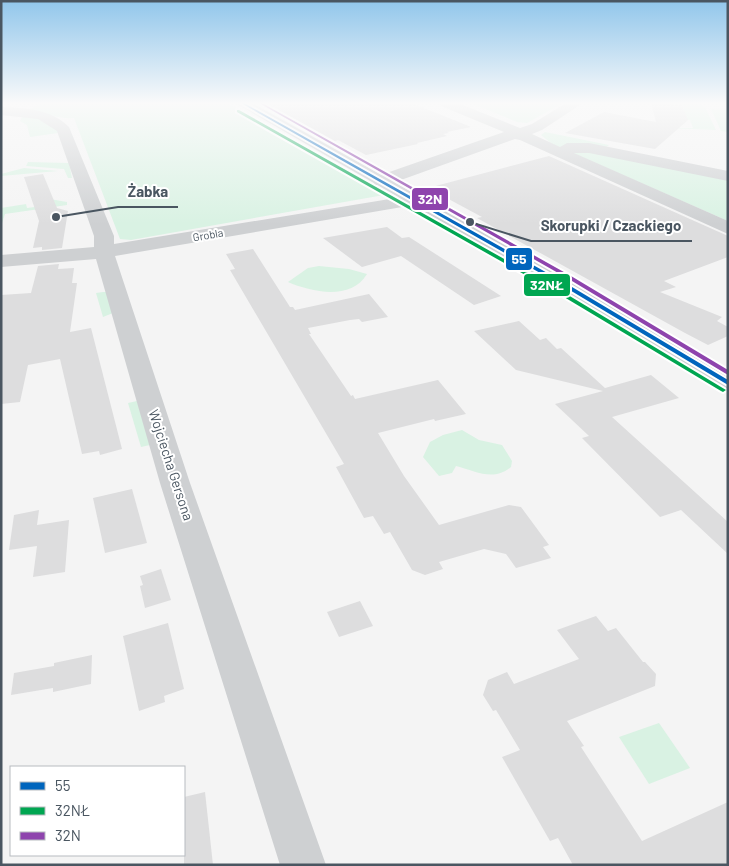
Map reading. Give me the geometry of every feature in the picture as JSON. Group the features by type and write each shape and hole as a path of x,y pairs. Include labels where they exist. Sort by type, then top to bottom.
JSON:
{"street":[{"name":"Wojciecha Gersona","path":"69,143 104,236 104,252 198,551 303,865"},
{"path":"312,143 565,286 728,383"},
{"path":"381,181 491,143"},
{"path":"539,143 728,228"},
{"path":"563,148 589,148 728,176"},
{"name":"Grobla","path":"1,262 104,252 414,200"}],"green space":[{"path":"84,143 297,143 384,195 131,240 120,239"},
{"path":"552,144 609,145 604,149 728,180 728,221"},
{"path":"28,162 69,163 72,178 68,178 64,169 26,166"},
{"path":"24,168 58,171 1,176 1,174"},
{"path":"44,198 67,202 67,205 5,214 1,226 1,208 26,204 27,208 42,206"},
{"path":"319,266 349,269 367,274 360,283 341,291 319,291 288,282 308,268"},
{"path":"107,292 113,313 103,317 96,293"},
{"path":"137,401 150,445 141,447 128,403"},
{"path":"462,430 479,440 502,445 512,461 511,467 498,474 491,475 456,466 452,473 439,476 423,457 430,442 443,435"},
{"path":"659,723 690,768 649,784 619,737"}],"building":[{"path":"344,143 418,144 366,155"},
{"path":"624,143 661,143 655,149"},
{"path":"549,156 728,236 728,257 664,281 676,287 660,292 722,317 717,321 728,327 728,336 708,345 477,218 482,217 428,188"},
{"path":"43,174 57,208 68,211 62,248 42,250 42,247 33,248 39,221 24,177"},
{"path":"387,227 402,238 409,237 501,296 474,305 401,256 362,267 323,238"},
{"path":"253,249 290,307 293,307 295,310 369,294 388,317 362,322 359,319 350,320 308,328 311,334 309,334 351,396 353,395 355,399 438,380 466,414 435,421 434,419 378,433 404,476 439,525 509,505 521,507 549,545 543,547 551,558 516,568 506,554 484,549 439,562 443,569 425,575 412,570 390,532 384,534 373,516 364,518 336,467 344,464 230,270 235,269 226,254"},
{"path":"59,264 58,269 74,268 72,283 77,283 70,332 91,328 122,449 100,455 99,451 82,454 60,359 28,365 20,402 1,404 1,295 31,293 38,266"},
{"path":"519,321 540,340 546,338 557,349 561,348 605,388 651,375 679,398 612,417 728,522 728,554 681,510 660,517 582,438 589,436 555,404 603,391 516,370 474,331"},
{"path":"132,489 147,543 105,553 93,498"},
{"path":"39,510 37,525 69,520 65,572 33,577 37,546 9,550 14,515"},
{"path":"161,569 171,600 145,608 140,586 143,585 140,576"},
{"path":"360,601 373,626 339,637 327,612"},
{"path":"596,616 608,631 616,628 643,662 656,674 655,686 567,721 584,746 581,747 642,841 728,802 728,865 573,865 558,838 550,841 502,757 520,750 496,710 493,711 483,695 488,680 507,672 514,684 579,659 557,630"},
{"path":"168,623 184,689 164,696 165,702 139,711 123,636"},
{"path":"92,655 91,684 53,692 53,688 11,695 14,673 54,666 54,663"},
{"path":"205,792 213,865 184,865 185,797"}],"transit line":[{"name":"32NŁ","path":"296,143 561,293 723,390"},
{"name":"55","path":"314,143 565,285 728,383"},
{"name":"32N","path":"332,143 569,277 728,373"}],"place":[{"name":"Żabka","path":"56,217"},
{"name":"Skorupki / Czackiego","path":"470,222"}]}
